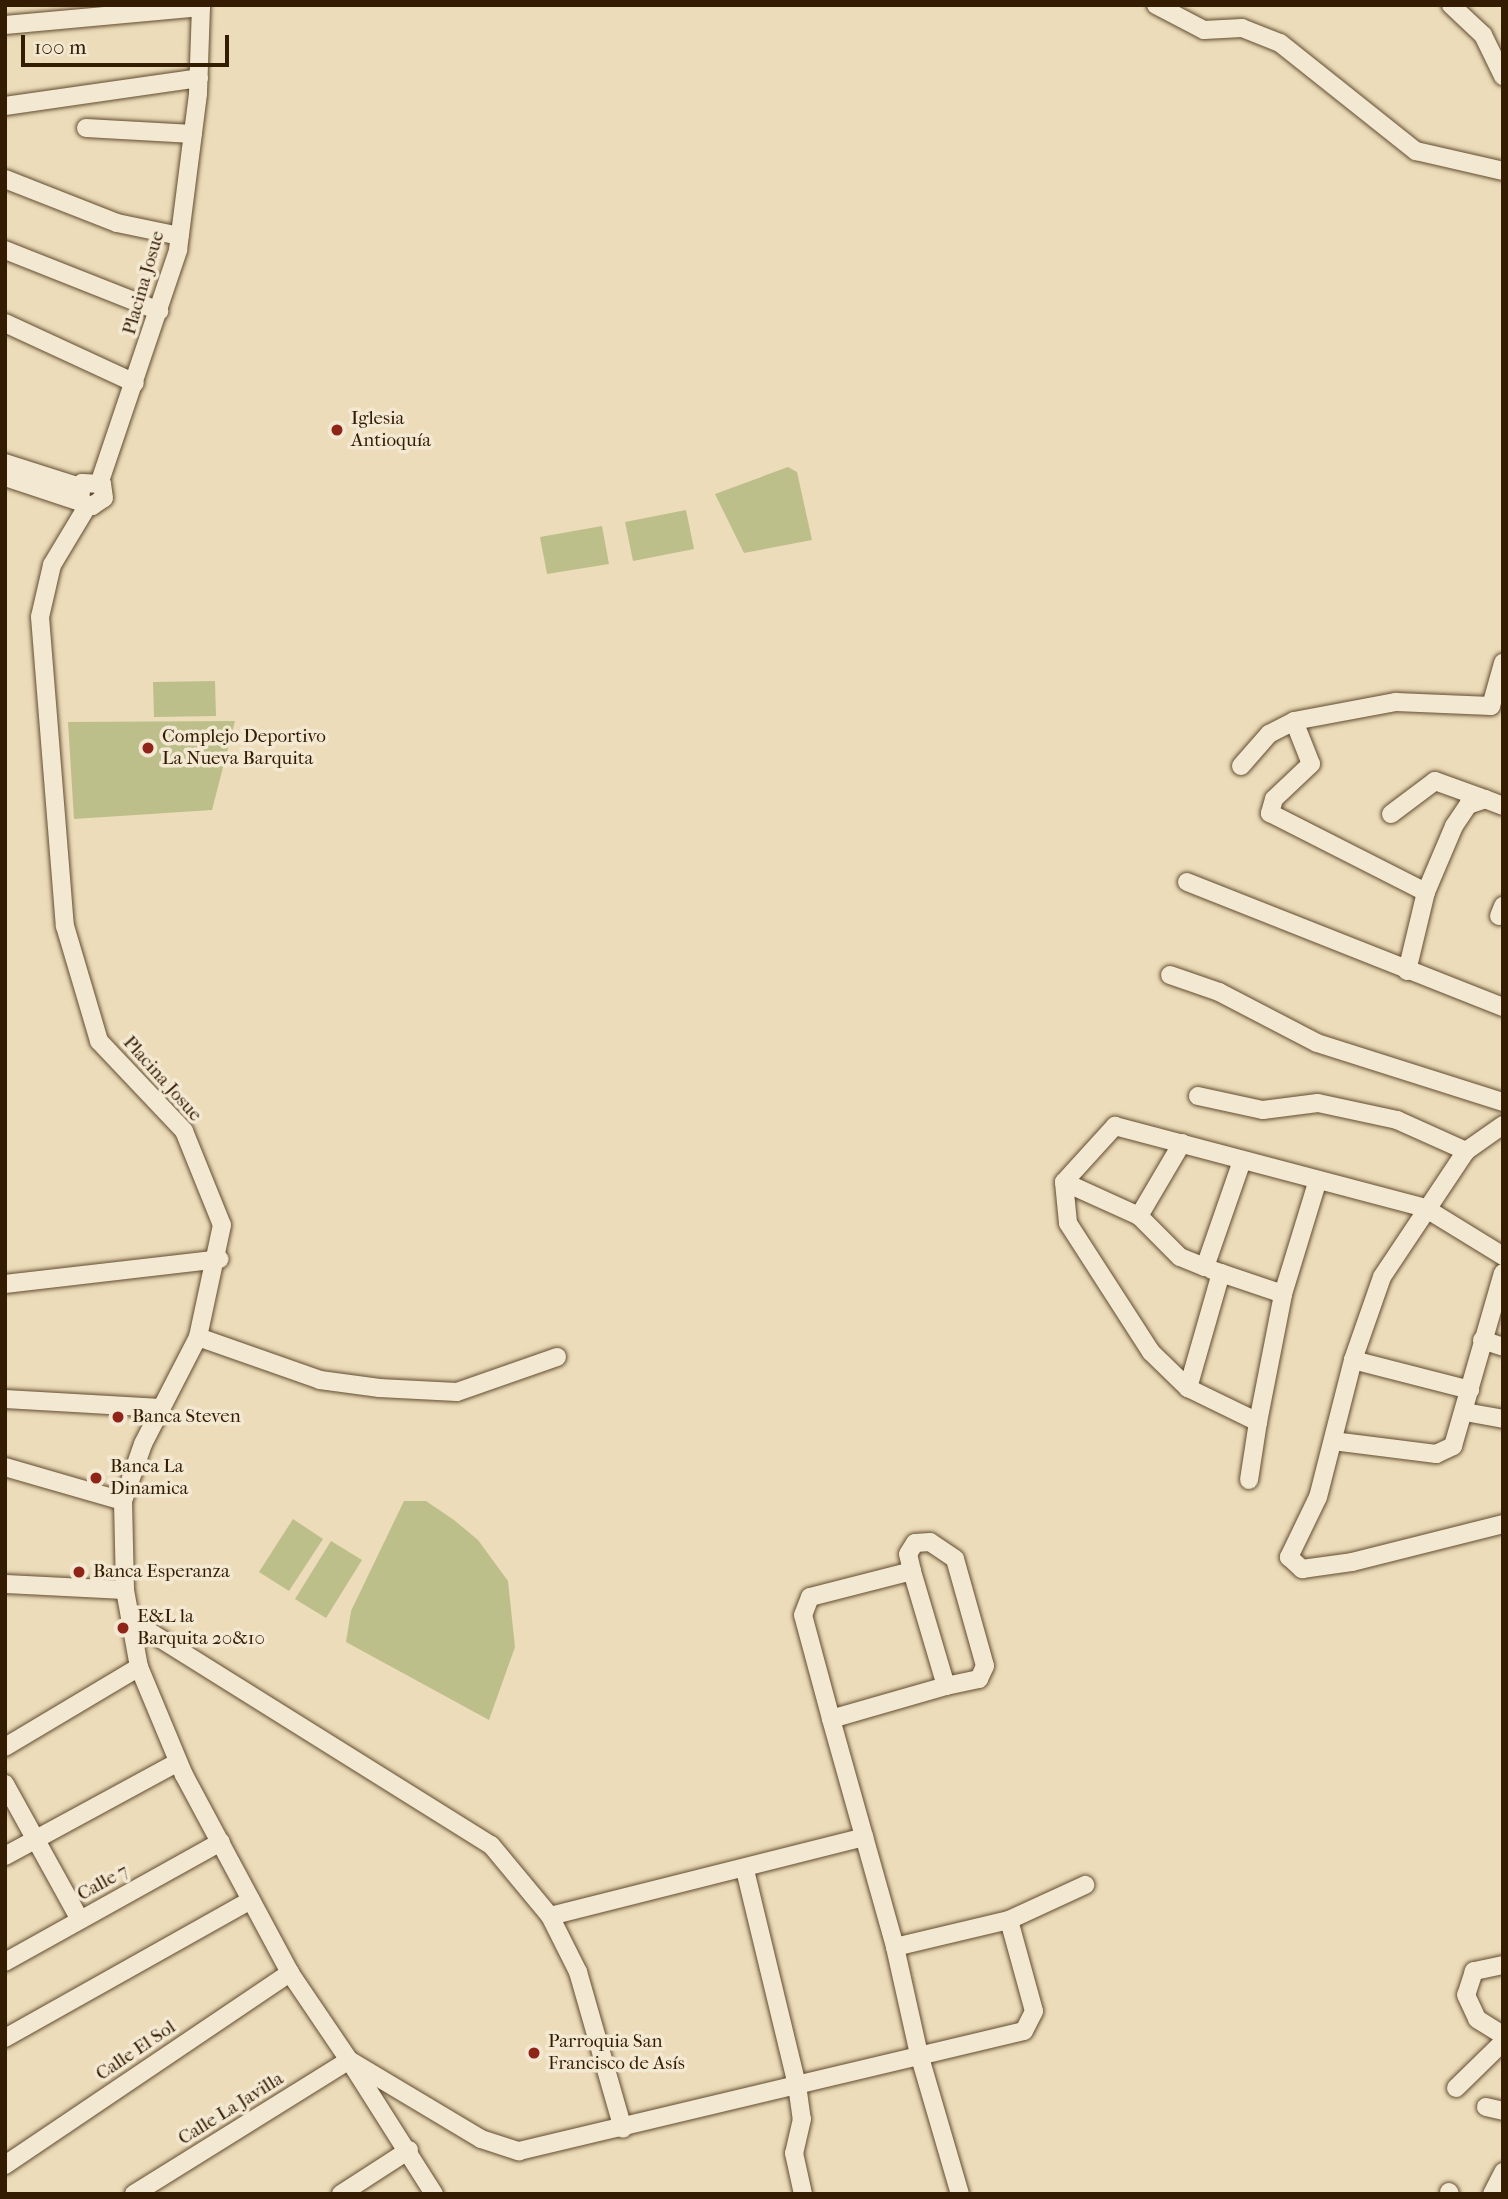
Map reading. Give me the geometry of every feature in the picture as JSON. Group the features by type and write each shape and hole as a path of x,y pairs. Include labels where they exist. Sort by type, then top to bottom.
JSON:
{"street":[{"path":"1156,5 1204,30 1242,28 1280,43 1416,151 1503,171"},
{"path":"1451,5 1483,35 1503,76"},
{"path":"5,25 27,14 201,6"},
{"name":"Placina Josue","path":"201,6 193,134 180,236 159,311 100,481 82,497 52,565 40,617 65,926 99,1041 184,1131 222,1225 220,1259 198,1337 161,1408 123,1501 125,1590 139,1667 178,1762 290,1973 349,2060 388,2128 409,2150 434,2194"},
{"path":"5,106 198,78"},
{"path":"86,128 193,134"},
{"path":"5,178 117,223 180,236"},
{"path":"5,250 159,311"},
{"path":"5,323 135,383"},
{"path":"5,463 82,497"},
{"path":"5,477 82,497"},
{"path":"1241,766 1269,734 1294,721 1396,702 1491,706 1503,663"},
{"path":"1294,721 1311,764 1274,799 1270,813 1426,892"},
{"path":"1391,814 1435,781 1503,806"},
{"path":"1407,971 1426,892 1468,805 1485,799"},
{"path":"1187,882 1503,1007"},
{"path":"1170,975 1219,992 1317,1043 1503,1102"},
{"path":"1198,1096 1263,1110 1318,1103 1397,1121 1466,1151"},
{"path":"1503,1125 1466,1151 1425,1208 1382,1277 1353,1360 1318,1497 1290,1549 1292,1563 1302,1569 1385,1556 1503,1524"},
{"path":"1258,1422 1188,1388 1151,1352 1101,1282 1068,1223 1064,1182 1115,1126 1317,1183 1425,1208 1503,1256"},
{"path":"1139,1216 1182,1143"},
{"path":"1188,1388 1213,1270 1242,1161"},
{"path":"1064,1182 1139,1216 1180,1256 1283,1294"},
{"path":"1249,1480 1283,1294 1317,1183"},
{"path":"5,1284 220,1259"},
{"path":"1333,1441 1445,1452 1465,1412 1482,1340 1503,1273"},
{"path":"198,1337 320,1380 379,1388 457,1392 557,1357"},
{"path":"1482,1340 1503,1347"},
{"path":"1353,1360 1470,1390"},
{"path":"5,1399 161,1408"},
{"path":"1465,1412 1503,1419"},
{"path":"5,1467 123,1501"},
{"path":"831,1719 979,1679 985,1666 955,1559 929,1542 915,1543 908,1554 946,1686"},
{"path":"912,1571 806,1600 803,1615 895,1947 919,2054 960,2194"},
{"path":"5,1584 125,1590"},
{"path":"132,1621 491,1845 550,1916 578,1972 623,2129"},
{"path":"5,1747 139,1667"},
{"path":"5,1856 178,1762"},
{"path":"5,1784 79,1920"},
{"path":"550,1916 745,1870 864,1838"},
{"name":"Calle 7","path":"5,1962 222,1842"},
{"path":"745,1870 797,2085 802,2119 794,2153 803,2194"},
{"path":"895,1947 1009,1920 1085,1885"},
{"path":"5,2038 251,1900"},
{"path":"349,2060 503,2150 623,2129 919,2054 1010,2036 1033,2021 1009,1920"},
{"path":"1503,1965 1480,1966 1466,1995 1477,2019 1503,2035"},
{"name":"Calle El Sol","path":"6,2163 290,1973"},
{"path":"1456,2088 1503,2042"},
{"name":"Calle La Javilla","path":"134,2194 349,2060"},
{"path":"342,2193 409,2150"},
{"path":"1492,2194 1503,2172"}],"green space":[{"path":"788,467 797,472 812,540 744,553 715,494"},
{"path":"686,510 694,549 633,561 625,522"},
{"path":"602,526 609,564 547,574 540,537"},
{"path":"215,681 216,716 154,717 153,682"},
{"name":"Complejo Deportivo La Nueva Barquita","path":"235,721 212,810 74,819 68,722"},
{"path":"404,1501 426,1501 454,1520 478,1540 508,1581 515,1647 489,1720 346,1642 351,1611"},
{"path":"293,1519 323,1539 289,1591 259,1572"},
{"path":"331,1541 362,1560 326,1618 295,1599"}],"place":[{"name":"Iglesia Antioquía","path":"337,430"},
{"name":"Complejo Deportivo La Nueva Barquita","path":"148,748"},
{"name":"Banca Steven","path":"118,1417"},
{"name":"Banca La Dinamica","path":"96,1478"},
{"name":"Banca Esperanza","path":"79,1572"},
{"name":"E&L la Barquita 20&10","path":"123,1628"},
{"name":"Parroquia San Francisco de Asís","path":"534,2053"}]}
